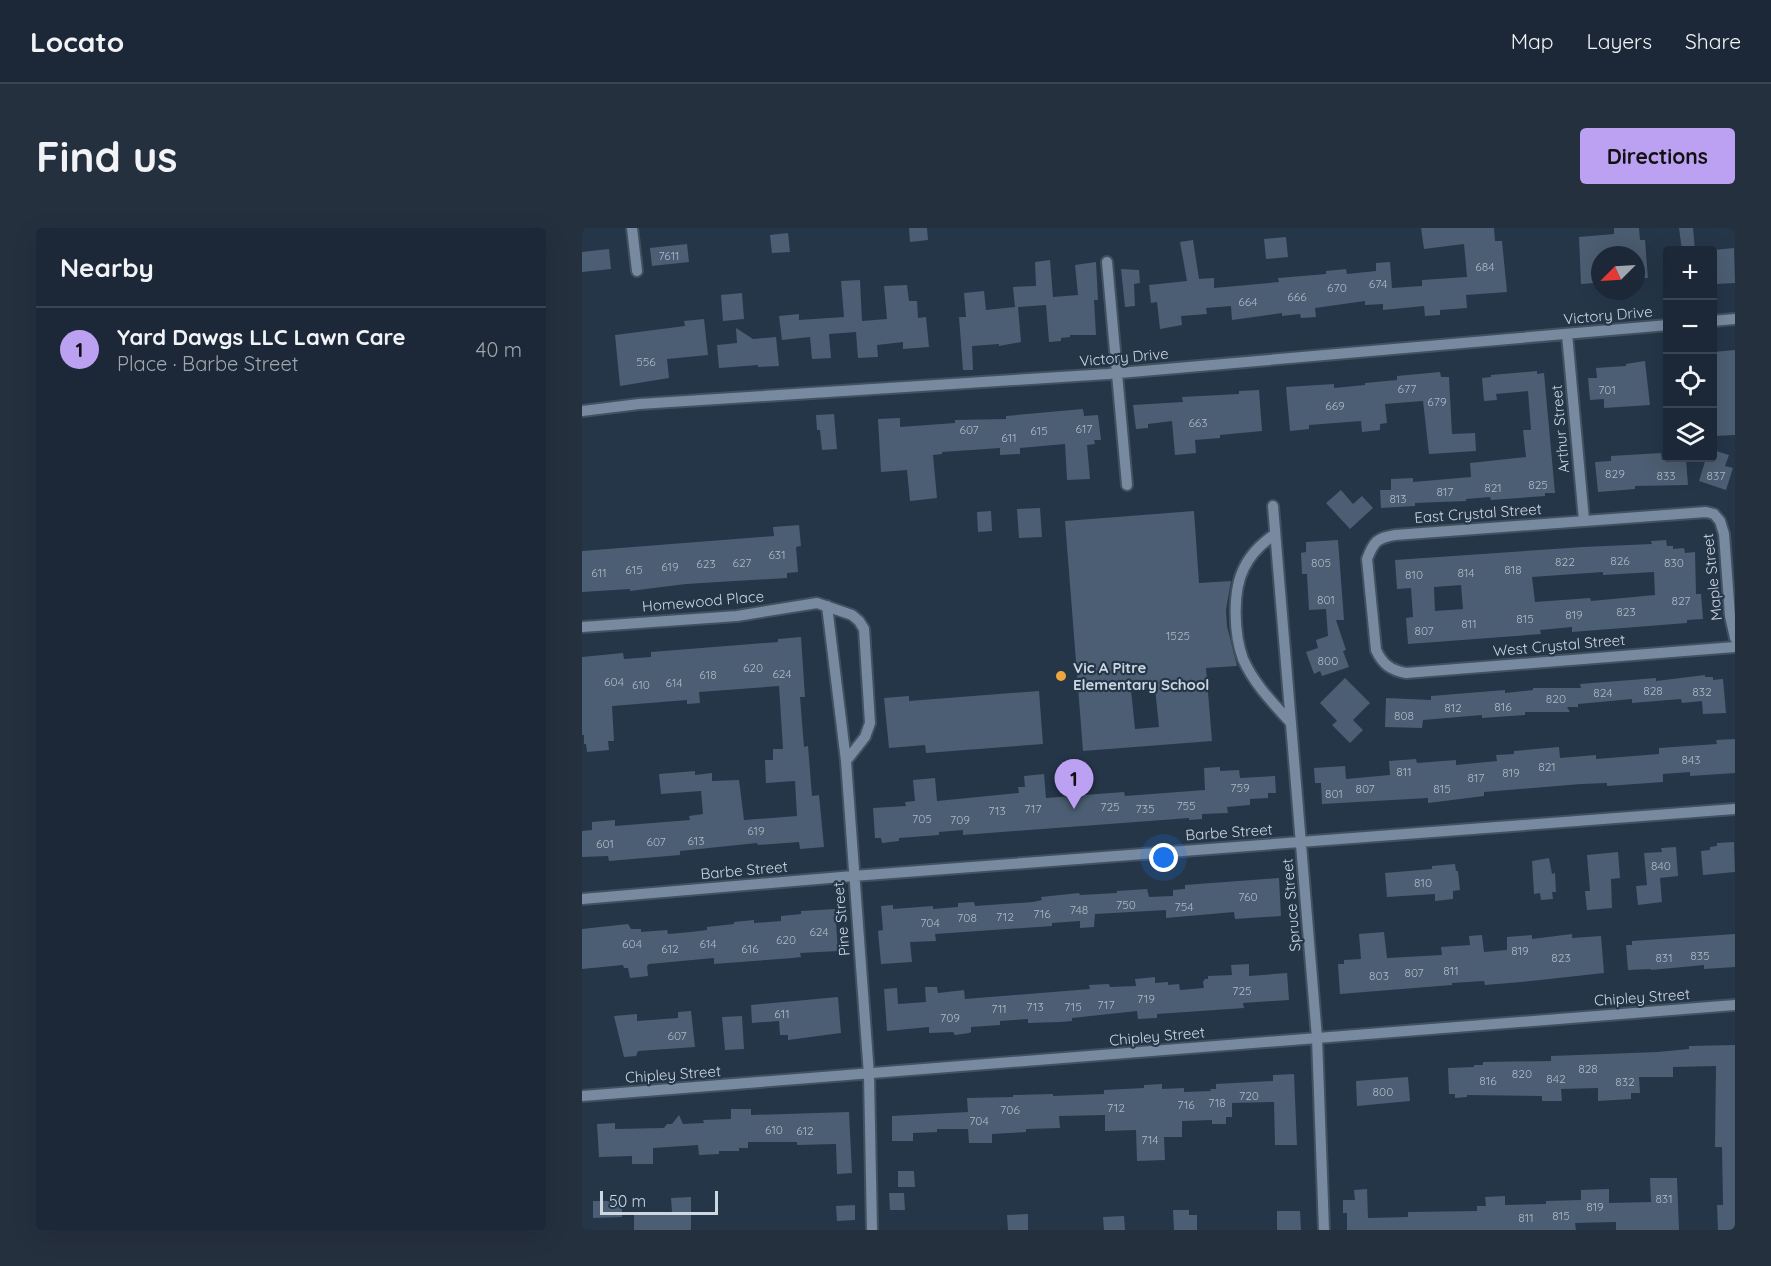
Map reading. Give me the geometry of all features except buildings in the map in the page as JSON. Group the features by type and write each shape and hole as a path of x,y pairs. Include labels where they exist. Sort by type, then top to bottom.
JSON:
{"street":[{"path":"632,228 637,271"},
{"path":"1107,262 1127,485"},
{"path":"1717,321 1735,319"},
{"name":"Victory Drive","path":"582,411 651,404 1118,372 1663,325"},
{"name":"Arthur Street","path":"1567,334 1584,520"},
{"name":"Spruce Street","path":"1273,506 1317,1038 1323,1230"},
{"name":"East Crystal Street","path":"1387,666 1376,650 1367,559 1372,546 1380,538 1584,520 1706,512 1714,514"},
{"name":"Maple Street","path":"1714,514 1720,520 1724,534 1730,616 1735,638"},
{"path":"1275,534 1259,546 1243,569 1237,596 1235,630 1244,660 1263,693 1291,723"},
{"name":"Homewood Place","path":"582,627 736,616 817,603 827,606"},
{"path":"827,606 852,615 864,629 870,723 865,737 846,761"},
{"name":"Pine Street","path":"827,606 846,761 869,1075 872,1230"},
{"name":"West Crystal Street","path":"1387,666 1395,671 1406,673 1735,647"},
{"name":"Barbe Street","path":"582,899 853,876 1735,809"},
{"name":"Chipley Street","path":"582,1096 1735,1005"}],"place":[{"name":"Vic A Pitre Elementary School","path":"1061,676"},
{"name":"Yard Dawgs LLC Lawn Care","path":"1074,809"}]}
